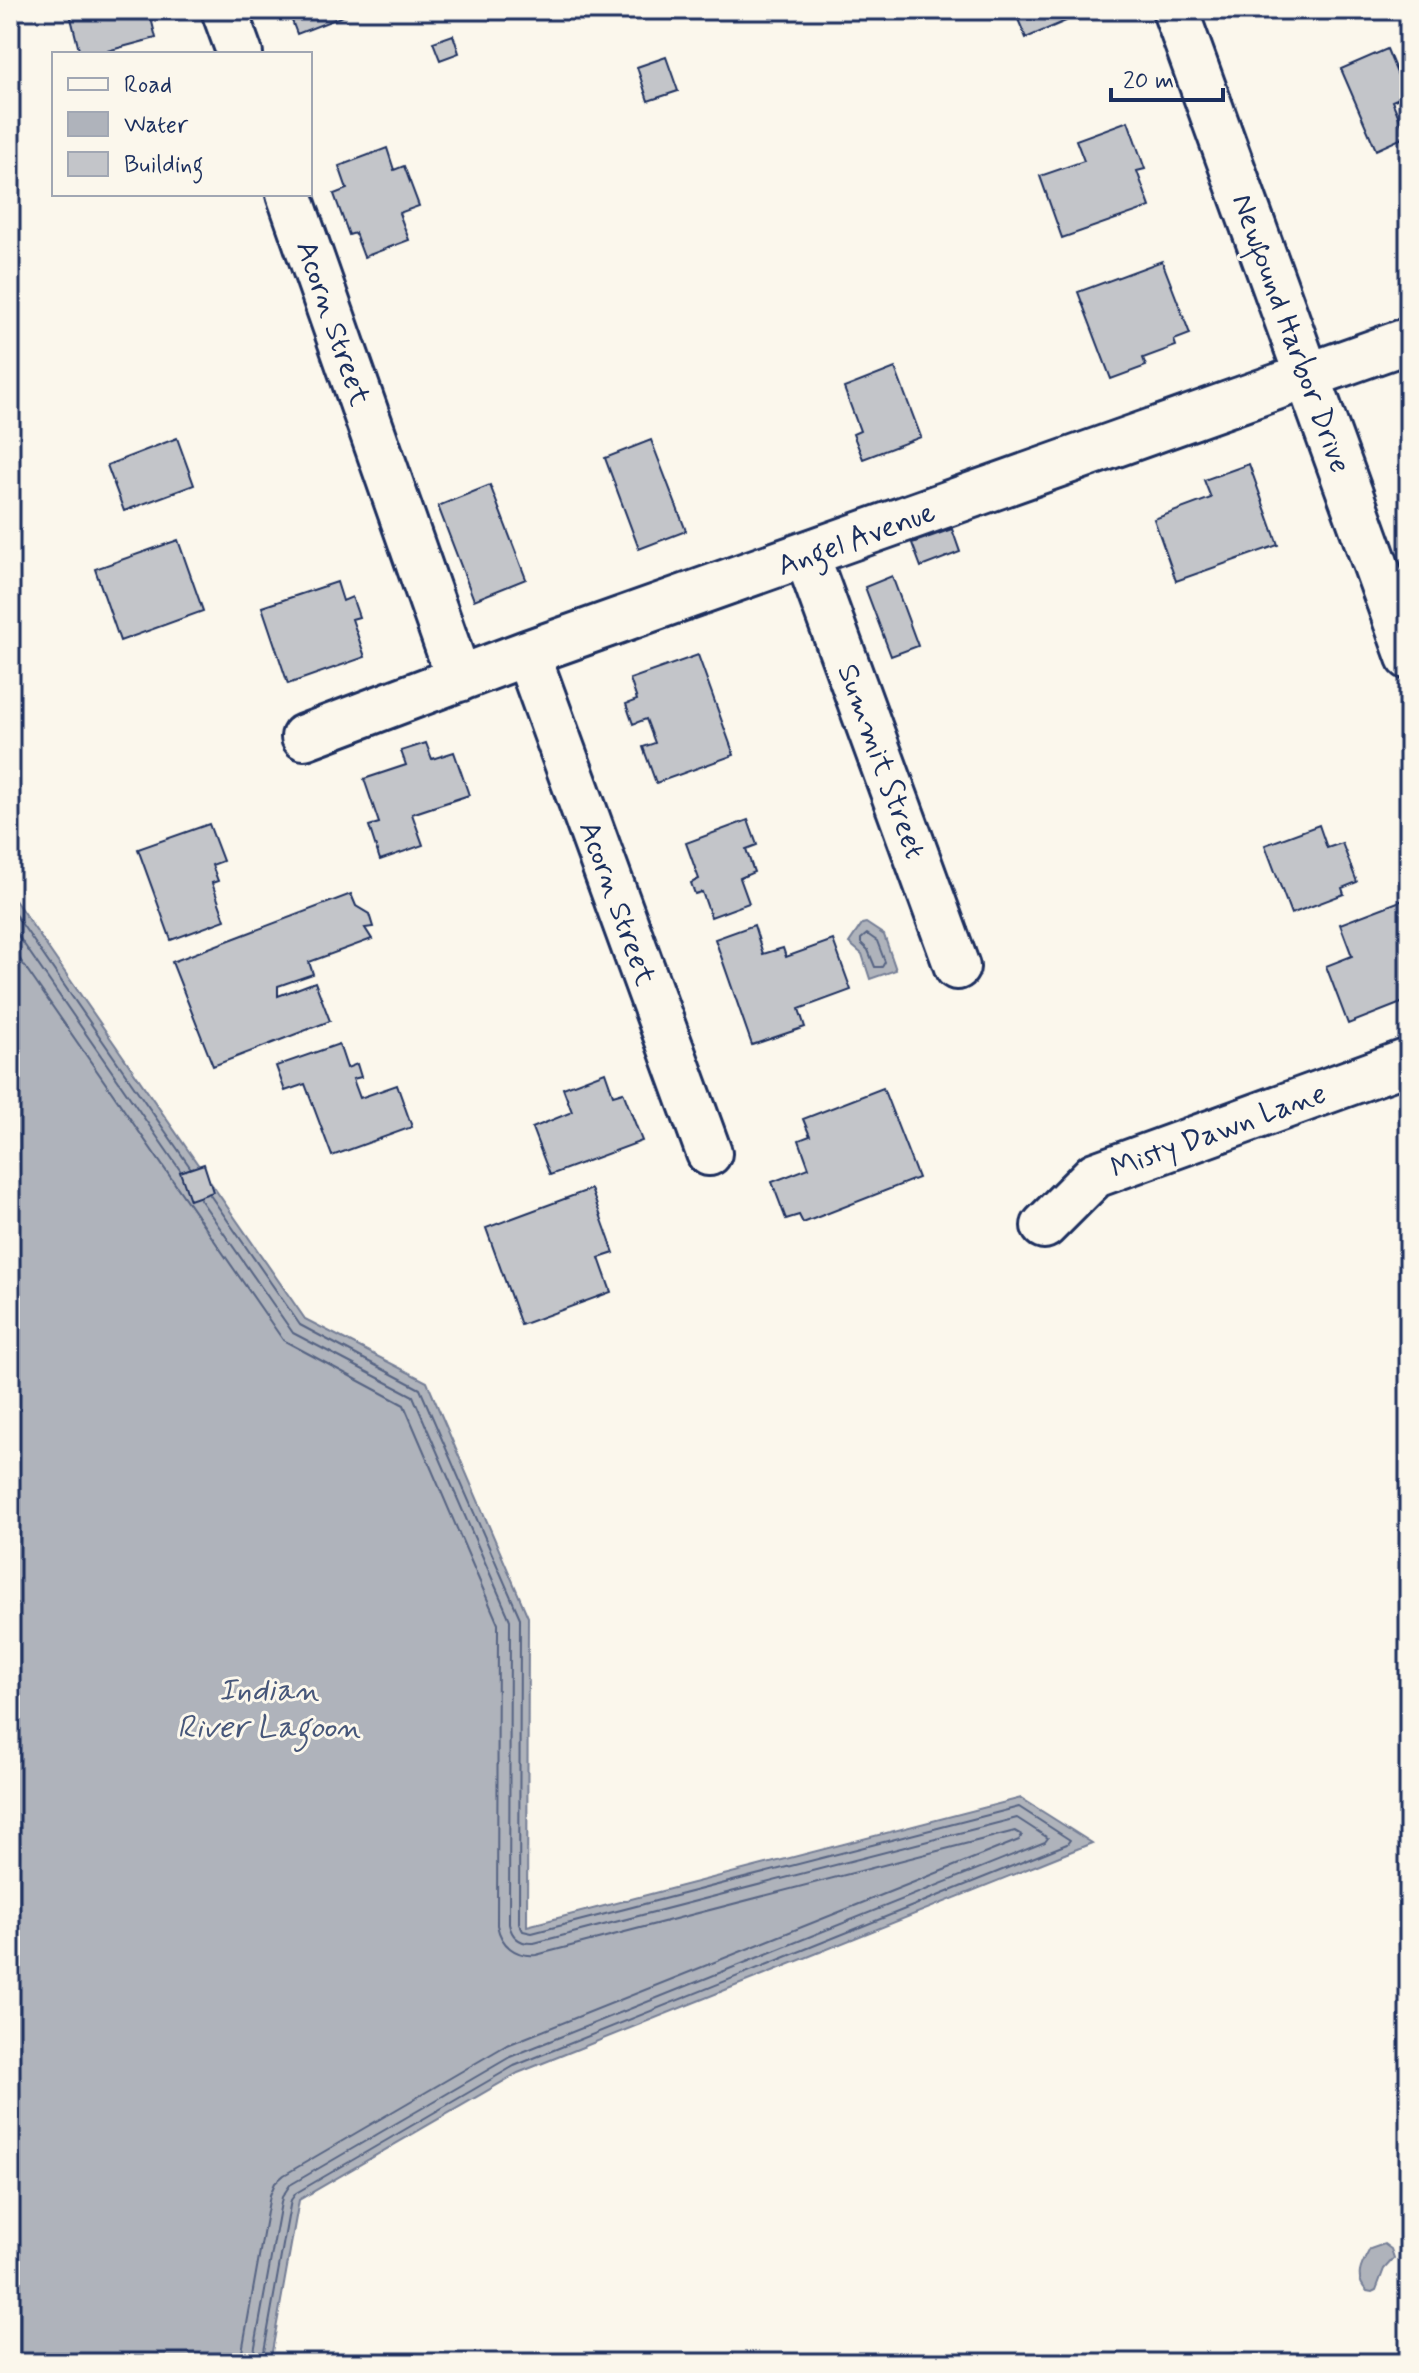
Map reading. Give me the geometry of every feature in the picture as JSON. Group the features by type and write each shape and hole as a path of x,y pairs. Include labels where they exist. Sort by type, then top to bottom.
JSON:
{"street":[{"path":"224,10 239,52"},
{"name":"Newfound Harbor Drive","path":"1175,10 1409,657"},
{"name":"Acorn Street","path":"290,196 459,679"},
{"name":"Angel Avenue","path":"304,737 527,653 1409,340"},
{"name":"Summit Street","path":"807,556 957,967"},
{"name":"Acorn Street","path":"527,653 709,1153"},
{"name":"Misty Dawn Lane","path":"1044,1226 1095,1175 1409,1061"}],"water":[{"name":"Indian River Lagoon","path":"10,893 305,1319 427,1382 528,1617 527,1926 1021,1798 1092,1843 518,2073 299,2200 270,2363 10,2363"},
{"path":"866,923 884,935 896,970 870,979 862,954 849,943 862,924"},
{"path":"1384,2244 1391,2249 1394,2258 1384,2269 1376,2290 1367,2291 1360,2281 1362,2265 1370,2249"},
{"path":"1237,2352 1244,2363 1195,2363"}],"building":[{"path":"69,10 149,10 156,38 104,52 80,52"},
{"path":"288,10 344,10 346,15 297,34"},
{"path":"1014,10 1061,10 1066,21 1026,38"},
{"path":"453,35 459,53 440,60 433,42"},
{"path":"1387,49 1406,95 1392,101 1407,136 1376,150 1341,69"},
{"path":"666,57 678,91 648,101 637,67"},
{"path":"1128,121 1145,169 1137,171 1150,207 1062,238 1040,176 1084,161 1076,140"},
{"path":"387,148 394,170 404,166 419,206 399,213 409,240 364,257 355,233 349,235 334,194 347,189 339,166"},
{"path":"1162,261 1190,334 1174,340 1176,346 1143,358 1146,366 1111,379 1078,292"},
{"path":"895,368 921,437 863,459 853,434 860,431 844,388"},
{"path":"177,438 194,485 124,511 107,465"},
{"path":"651,440 686,531 639,549 605,458"},
{"path":"1249,464 1278,545 1176,581 1154,519 1211,498 1204,480"},
{"path":"490,485 526,579 474,600 438,506"},
{"path":"952,529 960,552 921,567 912,543"},
{"path":"178,540 203,611 120,641 95,569"},
{"path":"892,576 918,646 891,656 865,587"},
{"path":"337,582 343,601 352,597 359,617 352,619 365,657 288,684 262,607"},
{"path":"698,655 734,755 656,783 643,747 655,743 646,719 633,724 626,704 637,700 630,679"},
{"path":"426,743 432,759 454,752 469,795 412,814 423,845 380,860 369,826 379,823 364,779 406,765 401,751"},
{"path":"748,820 757,845 746,849 754,872 740,878 749,903 711,917 702,892 695,894 691,883 699,879 686,843"},
{"path":"209,824 223,861 212,865 218,881 212,883 225,920 171,940 138,849"},
{"path":"1319,825 1327,848 1342,843 1357,882 1342,888 1344,894 1291,914 1265,845"},
{"path":"351,894 356,906 369,914 373,927 365,928 372,939 309,962 313,974 278,986 278,996 315,982 330,1021 213,1066 172,962"},
{"path":"1403,900 1409,915 1409,1000 1348,1024 1326,966 1352,956 1340,924"},
{"path":"754,925 763,954 783,948 786,957 833,940 851,990 799,1009 805,1027 752,1045 715,939"},
{"path":"339,1044 347,1068 357,1064 361,1077 353,1079 360,1098 397,1085 412,1127 332,1156 305,1084 285,1091 276,1066"},
{"path":"605,1072 613,1095 623,1092 642,1141 550,1175 532,1128 572,1112 563,1088"},
{"path":"883,1088 918,1178 803,1223 799,1215 786,1219 772,1182 809,1168 799,1140 810,1136 803,1119"},
{"path":"204,1164 213,1192 190,1200 180,1172"},
{"path":"591,1189 614,1253 599,1258 611,1292 521,1325 486,1228"}]}
